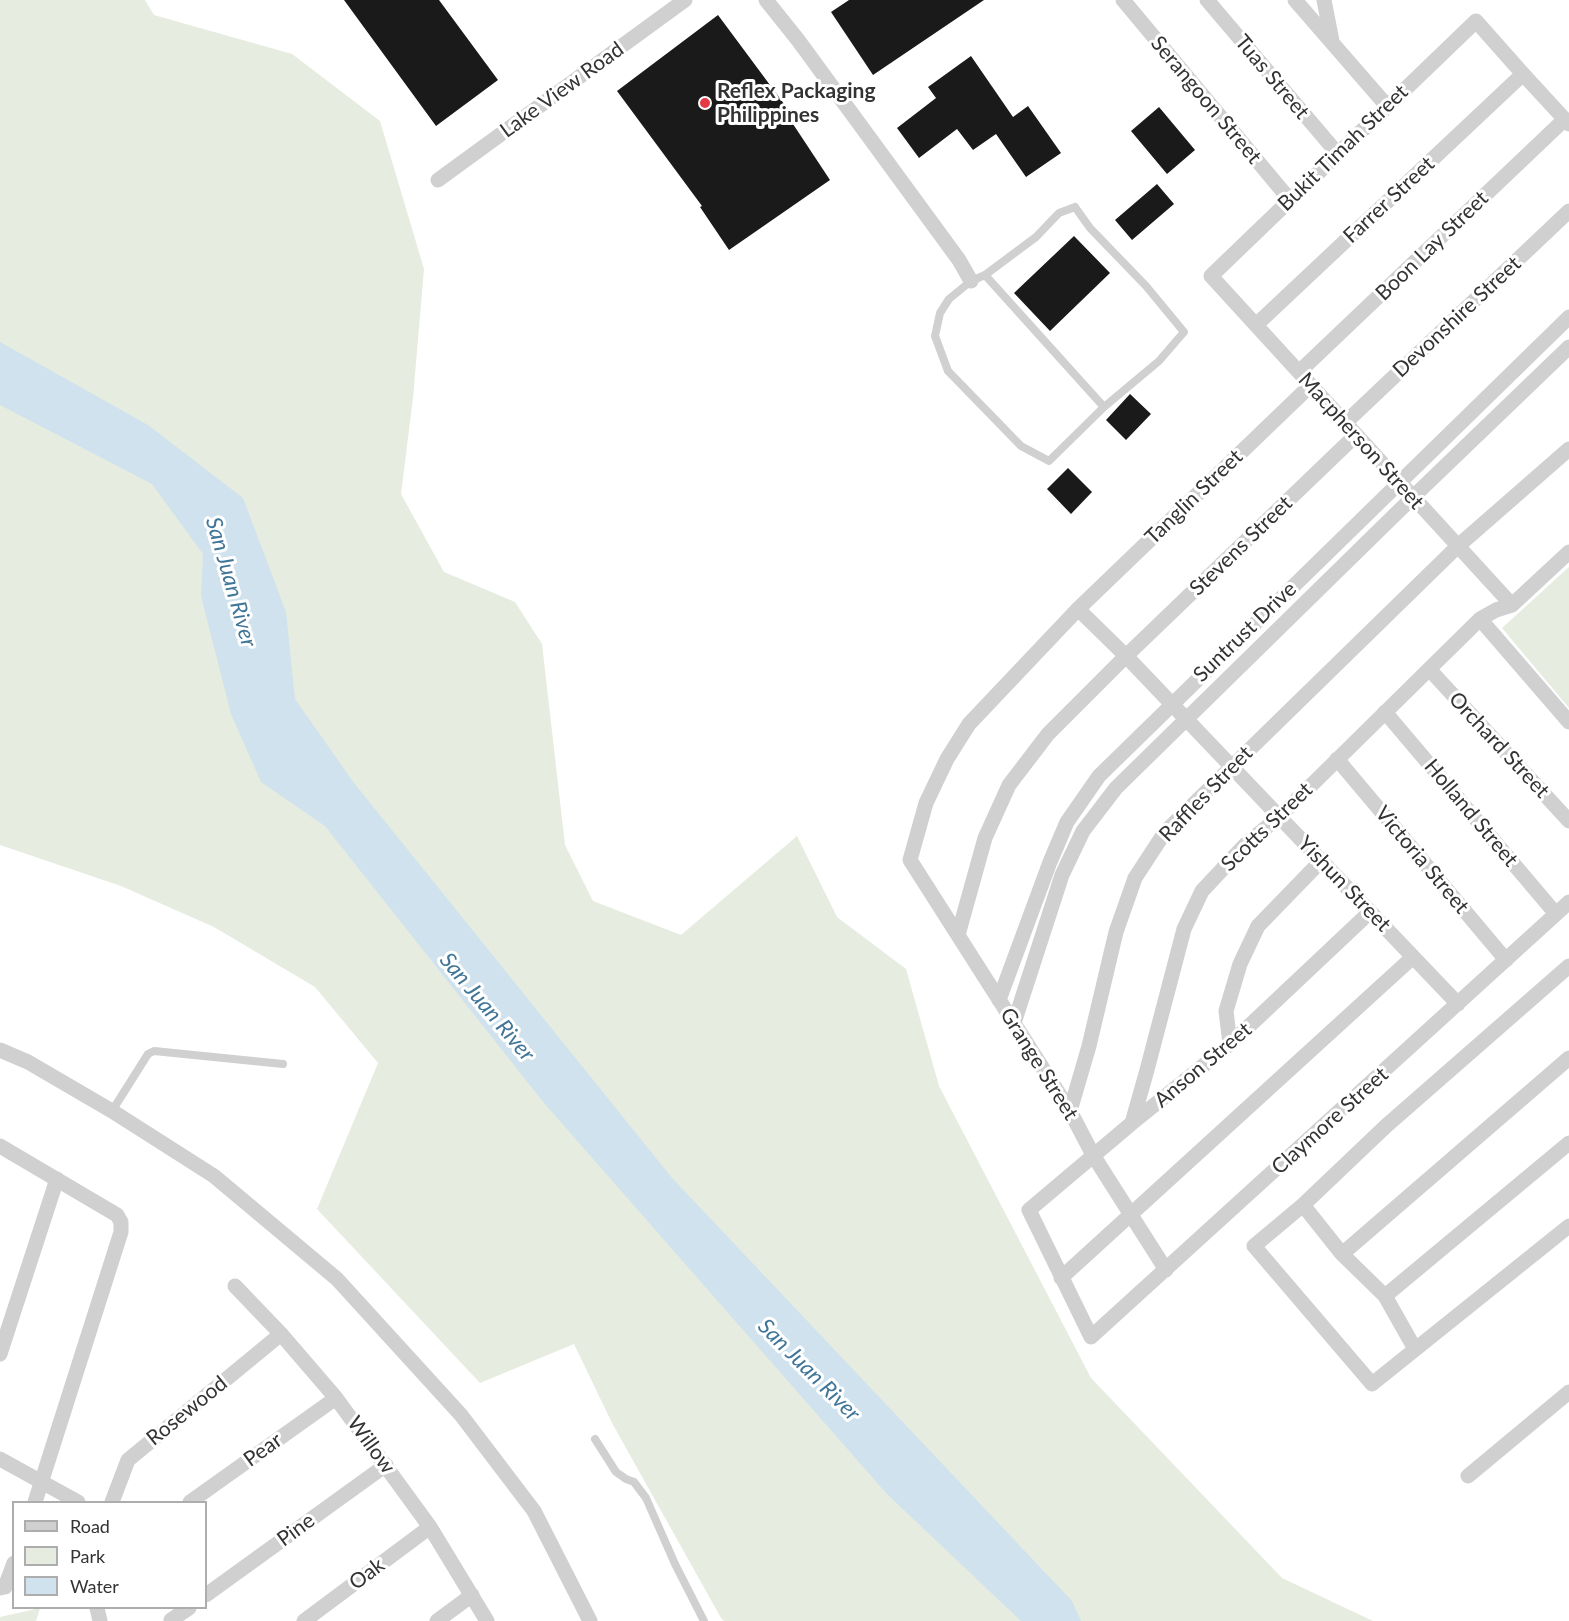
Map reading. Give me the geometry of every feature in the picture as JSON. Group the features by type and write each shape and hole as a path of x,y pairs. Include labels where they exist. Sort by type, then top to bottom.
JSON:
{"street":[{"name":"Lake View Road","path":"438,180 686,0"},
{"path":"766,0 959,260 978,278"},
{"name":"Serangoon Street","path":"1123,0 1290,200"},
{"name":"Tuas Street","path":"1207,0 1338,154"},
{"path":"1295,0 1387,106"},
{"path":"1324,0 1332,43"},
{"name":"Bukit Timah Street","path":"1211,276 1476,21 1522,75"},
{"path":"1522,75 1567,121"},
{"name":"Farrer Street","path":"1256,325 1522,75"},
{"name":"Boon Lay Street","path":"1299,372 1567,121"},
{"name":"Devonshire Street","path":"1345,423 1569,211"},
{"name":"Macpherson Street","path":"1211,276 1512,605"},
{"name":"Suntrust Drive","path":"999,1000 1067,822 1099,776 1569,317"},
{"name":"Suntrust Drive","path":"1014,1023 1062,875 1083,831 1116,788 1185,718 1569,347"},
{"name":"Tanglin Street","path":"910,860 926,803 947,759 969,724 1078,609 1311,385"},
{"name":"Stevens Street","path":"958,935 985,838 1009,784 1048,734 1356,435"},
{"name":"Raffles Street","path":"1070,1110 1089,1046 1116,932 1135,878 1165,831 1458,546 1569,449"},
{"path":"1512,605 1569,552"},
{"name":"Scotts Street","path":"1132,1123 1184,929 1202,891 1246,844 1279,817 1480,619 1496,610 1512,605"},
{"name":"Yishun Street","path":"1078,609 1126,656 1458,1004"},
{"path":"1480,619 1569,722"},
{"name":"Orchard Street","path":"1429,669 1569,821"},
{"name":"Holland Street","path":"1385,712 1556,914"},
{"name":"Victoria Street","path":"1337,759 1506,960"},
{"name":"Grange Street","path":"910,860 1070,1110 1093,1155 1167,1270"},
{"path":"1230,1044 1226,1011 1240,964 1258,926 1321,861"},
{"name":"Claymore Street","path":"1061,1278 1091,1337 1569,902"},
{"name":"Anson Street","path":"1061,1278 1029,1210 1230,1044 1370,912"},
{"path":"1061,1278 1413,957"},
{"path":"1569,966 1386,1126 1303,1205 1254,1246 1372,1384 1569,1226"},
{"path":"0,1050 28,1062 112,1111 214,1176 337,1279 461,1415 534,1511 590,1621"},
{"path":"1342,1254 1569,1058"},
{"path":"1385,1296 1569,1143"},
{"path":"0,1146 117,1215 121,1222 121,1232 36,1501"},
{"path":"0,1354 57,1179"},
{"path":"1303,1205 1342,1254 1385,1296 1414,1349"},
{"name":"Willow","path":"235,1286 281,1334 336,1398 430,1527 487,1621"},
{"name":"Rosewood","path":"113,1501 128,1460 281,1334"},
{"path":"1468,1476 1569,1392"},
{"name":"Pear","path":"193,1501 336,1398"},
{"path":"0,1459 75,1501"},
{"name":"Pine","path":"207,1594 386,1465"},
{"name":"Oak","path":"304,1621 430,1527"},
{"path":"0,1588 5,1587 12,1568"},
{"path":"437,1621 472,1595"},
{"path":"171,1621 188,1609"}],"lane":[{"path":"1075,207 1090,228 1146,286 1184,332 1159,361 1104,407 1048,461 1021,446 948,370 935,336 940,313 949,300 978,278 1036,237 1059,213 1075,207"},
{"path":"978,278 1104,407"},
{"path":"112,1111 148,1054 154,1051 283,1064"},
{"path":"595,1440 616,1472 634,1482 646,1498 675,1564 704,1621"}],"green space":[{"path":"0,0 145,0 154,15 292,54 380,121 424,269 413,398 401,494 444,572 515,602 542,644 565,845 593,901 681,935 797,836 837,917 906,969 939,1086 1091,1378 1282,1578 1373,1621 724,1621 612,1423 574,1344 480,1383 317,1209 378,1063 315,987 214,927 121,886 0,845"},
{"path":"1569,567 1569,708 1502,628"},
{"path":"40,1609 36,1621 0,1621 0,1617"}],"water":[{"name":"San Juan River","path":"0,342 148,425 243,498 286,612 295,699 354,783 672,1178 1072,1601 1081,1621 1021,1621 887,1494 544,1103 325,826 261,782 231,714 201,596 203,554 152,484 0,405"}],"building":[{"path":"344,0 439,0 498,80 436,126"},
{"path":"849,0 984,0 873,75 831,12"},
{"name":"Reflex Packaging Philippines","path":"718,15 793,116 789,118 830,180 729,250 700,207 702,206 617,91"},
{"path":"971,56 1013,117 1028,106 1061,153 1026,177 996,134 973,150 957,129 919,158 897,128 936,98 928,87"},
{"path":"1159,107 1195,150 1167,174 1131,131"},
{"path":"1157,184 1174,204 1132,240 1115,220"},
{"path":"1074,236 1110,273 1050,331 1014,293"},
{"path":"1130,394 1151,414 1126,440 1106,420"},
{"path":"1068,468 1092,492 1071,514 1047,489"}],"place":[{"name":"Reflex Packaging Philippines","path":"705,103"}]}
